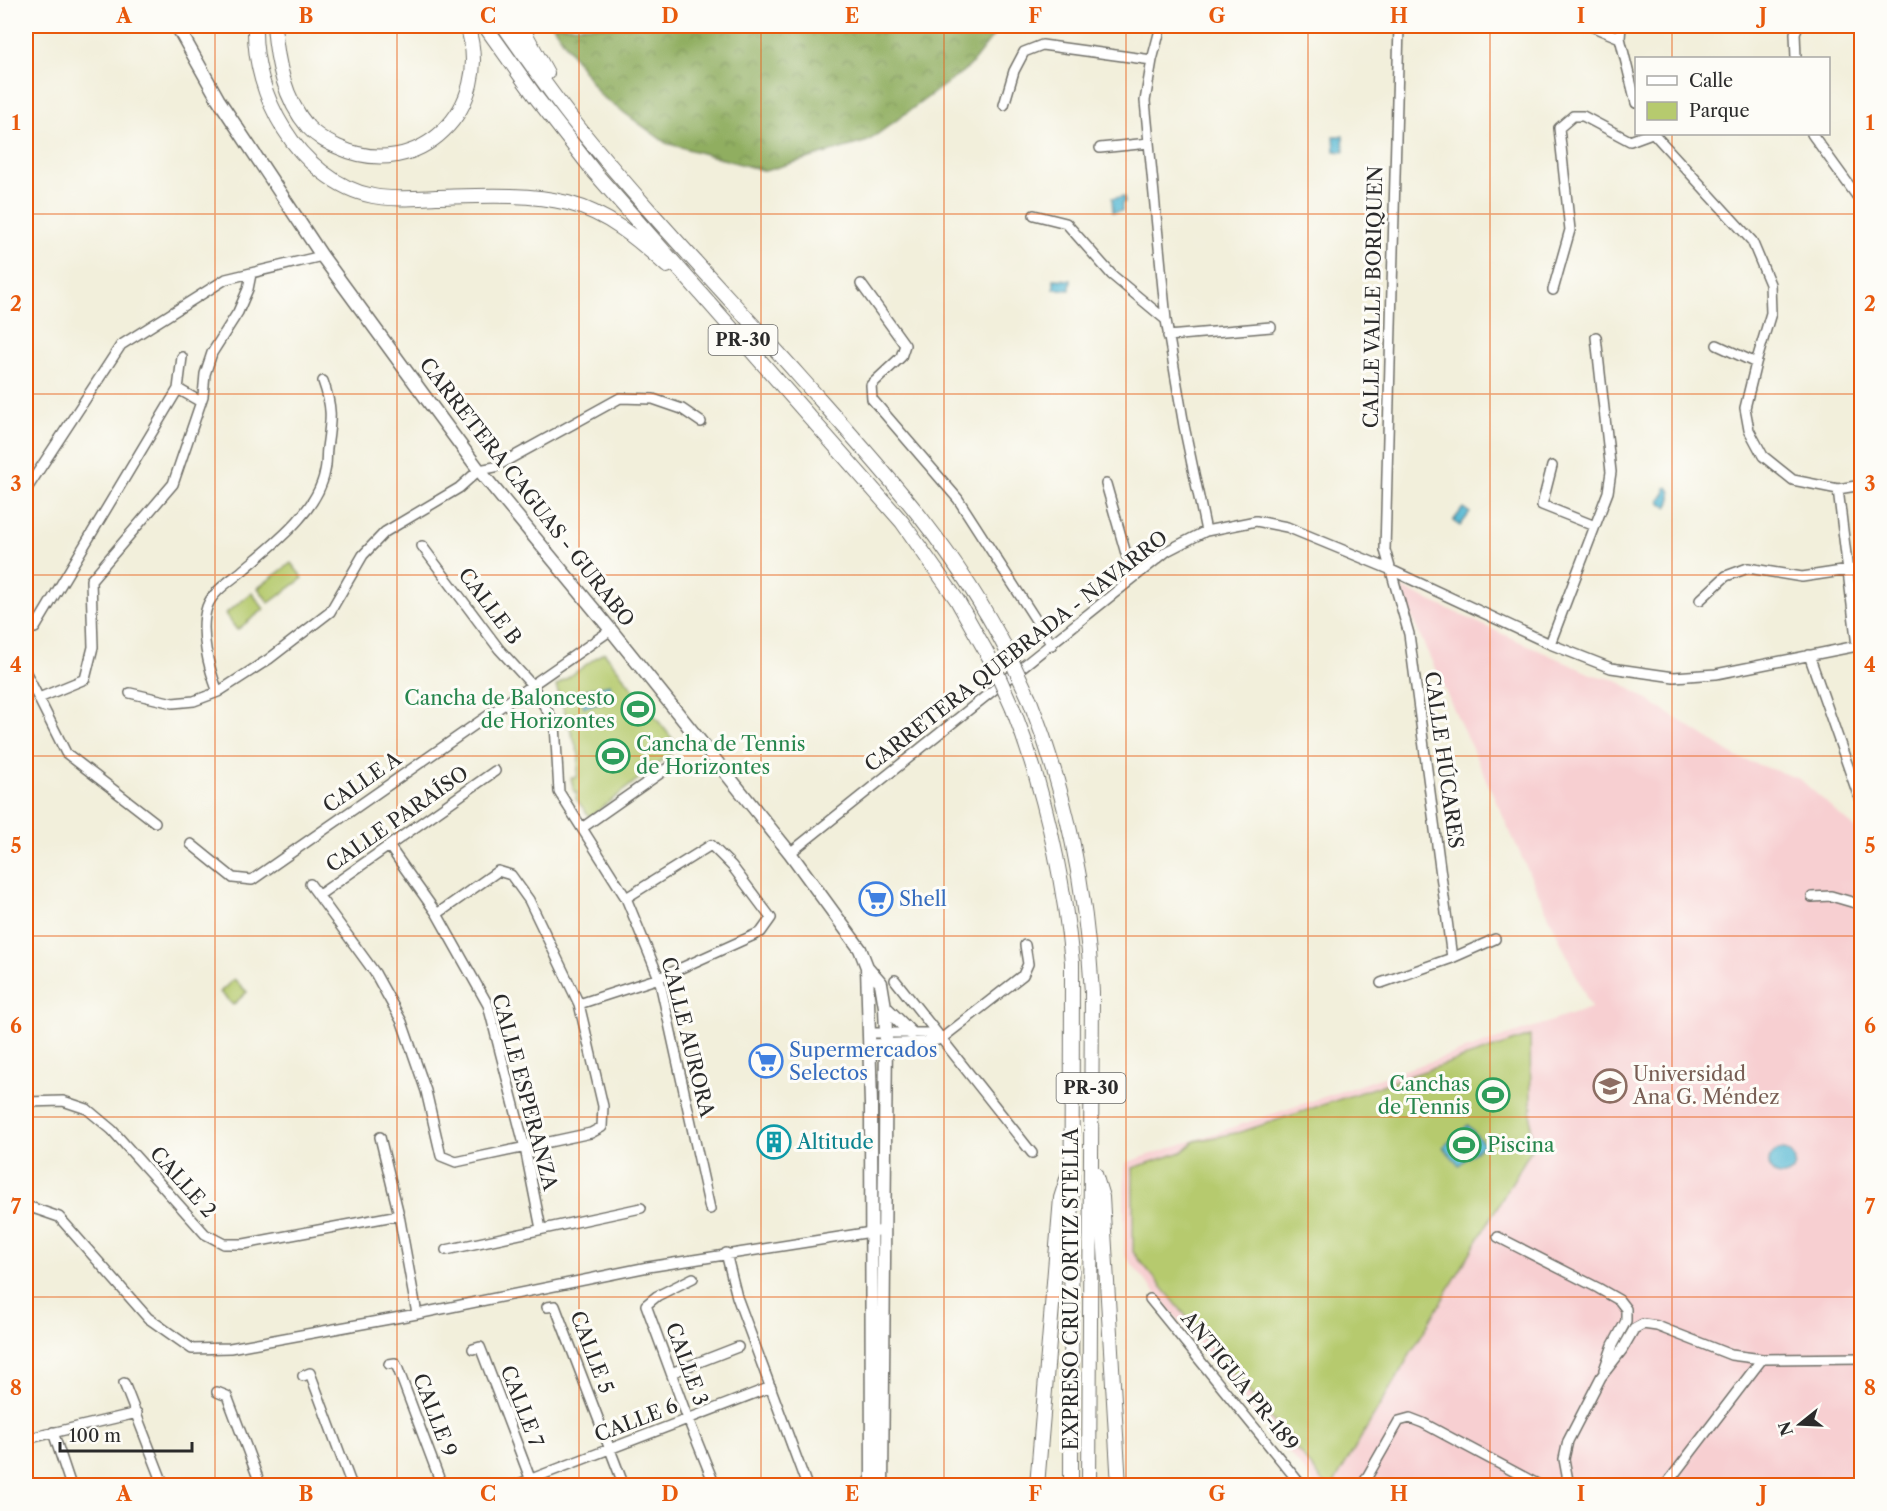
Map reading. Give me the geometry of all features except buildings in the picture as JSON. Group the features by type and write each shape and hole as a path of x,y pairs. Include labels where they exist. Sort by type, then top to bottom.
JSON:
{"highway":[{"path":"255,26 262,80 278,121 301,153 328,176 356,191 373,196 536,197 588,210 603,216 636,238 675,273 702,304 725,320"},
{"path":"274,26 275,47 284,84 290,99 308,127 328,142 350,153 381,157 408,152 434,139 461,108 471,88 474,65 474,50 467,26"},
{"name":"EXPRESO CRUZ ORTIZ STELLA","path":"485,26 564,135 902,522 946,583 992,662 1013,709 1045,802 1058,857 1066,907 1073,993 1071,1485"},
{"name":"EXPRESO CRUZ ORTIZ STELLA","path":"504,26 554,96 611,166 875,461 924,520 975,592 1029,698 1064,801 1083,896 1092,992 1089,1485"},
{"path":"521,26 546,71 554,96"},
{"path":"1091,1161 1102,1197 1119,1485"},
{"path":"1037,1485 1061,1198 1072,1165"}],"main road":[{"name":"CARRETERA CAGUAS - GURABO","path":"177,26 218,99 322,256 479,470 790,853 860,949 867,967 869,1039 872,1485"},
{"name":"CARRETERA CAGUAS - GURABO","path":"867,967 881,983 885,1007 886,1039 882,1485"},
{"path":"885,1007 911,1034"}],"street":[{"path":"1161,26 1152,60 1145,102 1168,336 1206,531"},
{"name":"CALLE VALLE BORIQUEN","path":"1389,569 1385,550 1399,26"},
{"path":"1591,26 1620,38"},
{"path":"1621,26 1620,38 1635,100"},
{"path":"1796,57 1795,33 1798,26"},
{"path":"1004,105 1014,71 1024,52 1042,45 1152,60"},
{"path":"1553,290 1570,230 1559,128 1574,116 1583,116 1630,141 1646,135"},
{"path":"1655,135 1752,241 1770,284 1771,313 1745,408 1749,430 1763,456 1793,480 1838,489 1862,485"},
{"path":"1813,135 1862,203"},
{"path":"1100,148 1149,143"},
{"path":"1034,214 1066,223 1112,275 1166,320"},
{"path":"26,490 121,345 226,279 322,256"},
{"path":"39,698 85,679 93,647 91,580 173,484 201,402 205,374 212,353 238,312 252,274"},
{"path":"861,284 905,345 901,357 871,385 872,399 958,499 1052,645"},
{"path":"1168,336 1271,327"},
{"path":"1550,644 1608,492 1611,472 1596,337"},
{"path":"1717,345 1756,363"},
{"path":"35,628 178,389 182,357"},
{"path":"218,692 212,678 207,651 205,622 207,606 216,593 283,535 300,517 318,491 326,471 331,422 330,400 323,381"},
{"path":"178,389 201,402"},
{"path":"130,693 174,703 194,700 218,692 269,659 330,612 363,555 385,532 459,488 479,470 495,467 620,398 653,399 682,409 701,422"},
{"path":"1552,466 1542,505 1595,526"},
{"path":"1106,484 1133,578"},
{"path":"1838,489 1847,570 1859,645"},
{"name":"CARRETERA QUEBRADA - NAVARRO","path":"790,853 1167,551 1206,531 1256,521 1287,527 1389,569 1550,644 1611,668 1674,677 1716,674 1859,645"},
{"name":"CALLE B","path":"422,546 499,649 532,686"},
{"path":"1700,600 1726,576 1748,568 1802,577 1862,568"},
{"name":"CALLE HÚCARES","path":"1389,569 1409,634 1452,958"},
{"name":"CALLE A","path":"191,844 233,878 252,880 611,630"},
{"path":"1809,656 1862,806"},
{"path":"26,673 66,753 155,822"},
{"name":"CALLE AURORA","path":"532,686 555,724 559,792 626,898 659,978 710,1209"},
{"path":"582,828 669,767"},
{"name":"CALLE PARAÍSO","path":"319,895 495,771"},
{"path":"579,1004 659,978 761,932 771,918 732,866 711,845 626,898"},
{"name":"CALLE ESPERANZA","path":"389,846 437,915 488,1005 525,1148 541,1229"},
{"path":"310,884 375,973 402,1022 426,1091 441,1156 456,1162 593,1132 602,1127 603,1106 579,1004 529,900 511,875 498,872 437,915"},
{"path":"1812,897 1831,896 1862,905"},
{"path":"1381,983 1452,958 1495,939"},
{"path":"869,1039 931,1042 941,1039 1023,975 1028,964 1025,945"},
{"path":"895,980 1032,1153"},
{"path":"886,1039 927,1033 941,1039"},
{"name":"CALLE 2","path":"26,1102 63,1101 87,1109 112,1130 205,1234 224,1244 244,1244 399,1215"},
{"path":"380,1137 399,1215 417,1314"},
{"path":"26,1210 33,1208 59,1217 148,1318 192,1349 230,1348 417,1314 648,1267 884,1230"},
{"path":"446,1250 641,1208"},
{"path":"1498,1237 1619,1299 1626,1309 1626,1321 1613,1345 1602,1377"},
{"path":"726,1253 737,1297 807,1485"},
{"name":"CALLE 3","path":"693,1278 657,1296 646,1305 715,1485"},
{"name":"ANTIGUA PR-189","path":"1150,1299 1302,1485"},
{"name":"CALLE 5","path":"547,1307 555,1306 624,1485"},
{"path":"1569,1485 1564,1459 1568,1441 1602,1377 1634,1329 1643,1324 1657,1326 1731,1355 1762,1359 1862,1358"},
{"name":"CALLE 7","path":"473,1349 480,1347 532,1482"},
{"path":"671,1373 738,1347"},
{"path":"1665,1485 1762,1359"},
{"name":"CALLE 9","path":"388,1364 395,1363 398,1369 442,1485"},
{"path":"303,1376 310,1373 352,1485"},
{"path":"124,1383 164,1485"},
{"name":"CALLE 6","path":"513,1485 532,1482 609,1449 771,1387"},
{"path":"217,1392 227,1396 261,1485"},
{"path":"26,1439 137,1413"},
{"path":"1362,1485 1399,1421 1410,1418 1541,1485"},
{"path":"53,1432 71,1485"}],"shaded area":[{"name":"Universidad Ana G. Méndez","path":"1402,588 1593,675 1617,680 1736,757 1800,779 1861,834 1861,1485 1316,1485 1124,1255 1125,1163 1591,1008 1411,616"}],"green space":[{"path":"553,26 1001,26 969,67 868,141 765,171 666,143 600,95"},
{"path":"291,563 303,578 269,603 258,588"},
{"path":"252,593 264,609 237,630 225,614"},
{"path":"604,652 679,747 590,817 576,799 577,792 574,792 571,778 577,777 579,755 556,686"},
{"path":"234,979 247,992 233,1005 220,992"},
{"path":"1530,1036 1531,1105 1533,1108 1531,1110 1531,1150 1333,1485 1326,1485 1133,1252 1133,1168 1182,1152 1195,1141 1241,1132"}],"water":[{"path":"1334,136 1343,136 1344,152 1335,151"},
{"path":"1124,197 1122,211 1113,212 1112,198"},
{"path":"1054,279 1071,280 1070,290 1054,289"},
{"path":"1668,487 1671,497 1667,507 1661,503 1660,499 1665,494 1665,488"},
{"path":"1463,508 1470,513 1460,526 1453,521"},
{"path":"610,684 613,700 584,707 580,691"},
{"name":"Piscina","path":"1468,1125 1484,1144 1459,1165 1443,1147"},
{"path":"1782,1150 1791,1154 1795,1163 1791,1172 1782,1176 1773,1172 1769,1163 1773,1154"}],"place":[{"name":"Cancha de Baloncesto de Horizontes","path":"638,709"},
{"name":"Cancha de Tennis de Horizontes","path":"613,756"},
{"name":"Shell","path":"876,899"},
{"name":"Supermercados Selectos","path":"766,1061"},
{"name":"Universidad Ana G. Méndez","path":"1610,1086"},
{"name":"Canchas de Tennis","path":"1493,1095"},
{"name":"Altitude","path":"774,1142"},
{"name":"Piscina","path":"1464,1145"}]}
